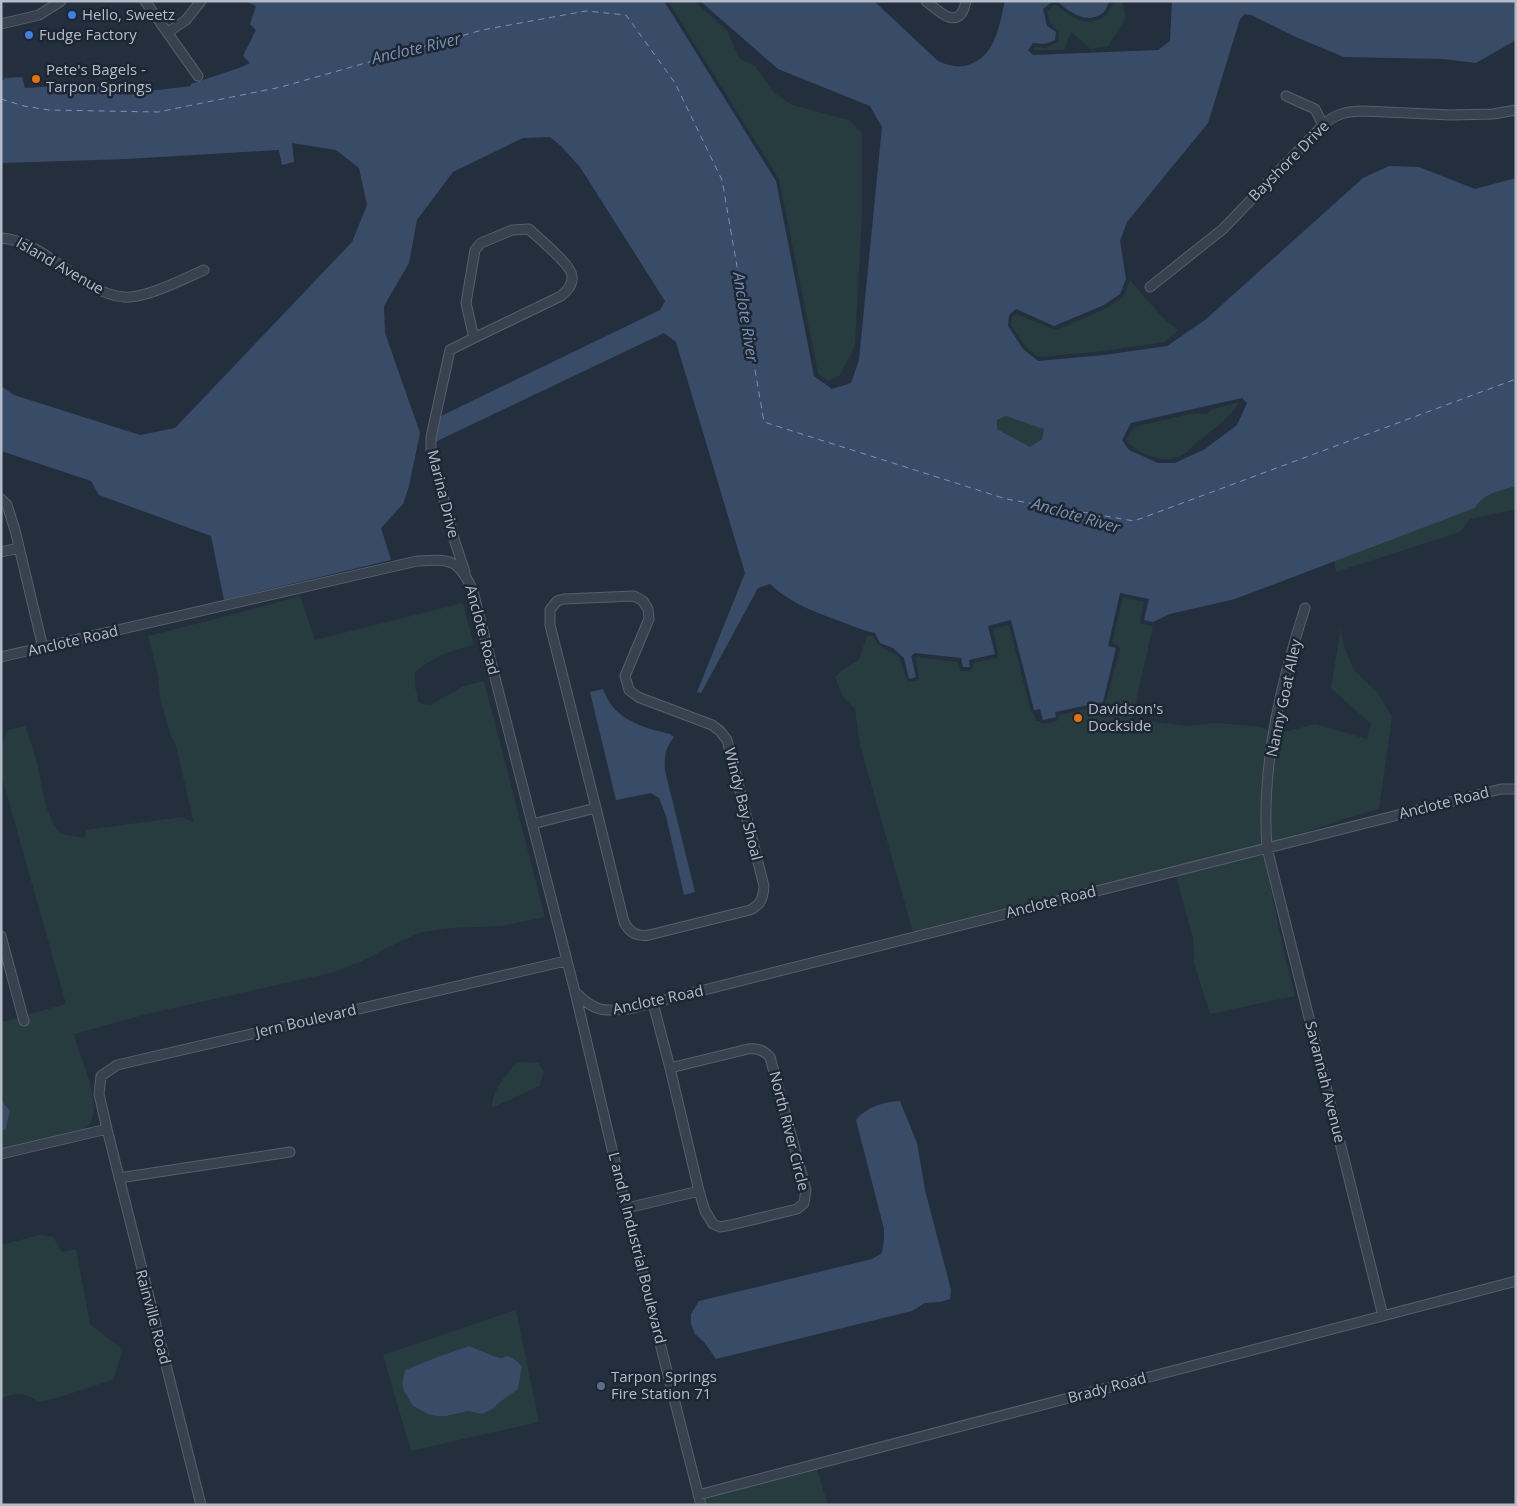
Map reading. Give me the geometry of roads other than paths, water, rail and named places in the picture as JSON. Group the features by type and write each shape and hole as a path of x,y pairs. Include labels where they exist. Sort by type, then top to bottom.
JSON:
{"street":[{"path":"1,24 39,15 61,1"},
{"path":"145,1 198,76"},
{"path":"168,32 186,20 201,1"},
{"path":"926,1 944,17 952,18 958,17 964,11 966,1"},
{"path":"1286,96 1315,109 1323,125"},
{"name":"Bayshore Drive","path":"1150,287 1223,228 1323,125 1339,113 1350,111 1451,116 1493,114 1516,110"},
{"name":"Marina Drive","path":"466,575 455,542 431,451 430,437 450,350 561,296 570,287 572,277 566,265 529,229 512,230 481,243 476,250 466,303 474,338"},
{"name":"Island Avenue","path":"1,238 15,239 35,249 102,292 125,298 148,293 204,270"},
{"path":"1,499 7,504 43,648"},
{"path":"1,552 19,548"},
{"name":"Anclote Road","path":"1,657 417,561 444,559 455,565 466,575 473,591 575,992 595,1008 607,1012 629,1009 1501,789 1516,789"},
{"name":"Windy Bay Shoal","path":"634,596 643,601 648,609 649,619 625,676 625,682 629,690 638,697 706,722 720,731 727,740 764,886 759,906 750,910 649,935 635,935 627,928 624,922 596,808 550,625 550,610 553,604 564,599 634,596"},
{"name":"Nanny Goat Alley","path":"1267,848 1265,820 1272,735 1304,608"},
{"path":"532,824 596,808"},
{"name":"Savannah Avenue","path":"1267,848 1383,1316"},
{"path":"1,936 24,1020"},
{"name":"Jern Boulevard","path":"107,1129 99,1094 101,1076 117,1065 566,961"},
{"name":"L and R Industrial Boulevard","path":"575,992 626,1208 700,1500"},
{"name":"North River Circle","path":"653,1003 699,1191 709,1219 713,1224 720,1227 797,1209 804,1202 806,1190 773,1066 770,1057 765,1051 758,1048 748,1049 670,1068"},
{"path":"1,1154 107,1129"},
{"name":"Rainville Road","path":"107,1129 201,1505"},
{"path":"119,1178 290,1152"},
{"path":"626,1208 699,1191"},
{"name":"Brady Road","path":"700,1500 1516,1282"}],"water":[{"name":"Anclote River","path":"245,1 664,1 776,181 814,376 832,389 851,383 859,360 882,127 870,106 778,69 700,1 874,1 938,61 949,65 964,66 977,61 985,55 995,39 1005,1 1053,1 1043,9 1047,26 1056,32 1055,40 1045,44 1033,43 1028,50 1033,55 1158,50 1170,41 1172,1 1516,1 1516,40 1476,63 1444,59 1344,57 1245,14 1240,19 1208,123 1127,222 1120,241 1126,279 1120,294 1104,305 1054,326 1016,309 1009,315 1008,326 1023,349 1038,361 1104,355 1167,346 1205,320 1363,178 1389,166 1419,167 1475,189 1516,178 1516,486 1487,496 1475,508 1235,599 1170,614 1153,622 1144,620 1149,599 1120,593 1108,646 1116,648 1103,702 1055,712 1056,717 1043,720 1040,709 1034,710 1011,620 988,626 995,654 969,660 970,667 963,667 961,658 915,653 911,656 916,677 909,679 904,658 893,648 880,643 875,633 808,609 792,601 770,584 758,588 701,693 697,692 745,573 676,342 664,333 435,442 439,417 660,310 665,301 580,167 550,137 523,138 453,172 417,220 409,263 384,306 385,333 420,433 409,486 403,504 381,528 391,560 224,600 211,536 99,495 91,481 1,451 1,386 14,395 140,435 175,428 352,242 367,205 359,168 336,150 292,143 294,162 282,165 279,150 127,159 1,163 1,82 5,78 22,77 25,88 75,85 115,88 118,92 149,91 191,86 191,84 250,63 243,56 256,30 250,24 256,6","holes":["1242,398 1247,403 1237,425 1205,449 1175,463 1158,463 1129,450 1122,440 1131,423","1006,416 1044,429 1042,439 1030,447 997,429 997,420"]},
{"path":"1057,1 1110,1 1104,12 1092,18 1085,18 1073,13"},
{"path":"603,689 608,700 621,715 639,725 670,734 674,737 666,753 665,771 695,892 684,895 666,816 659,798 651,793 616,800 590,692"},
{"path":"1,1100 10,1111 6,1129 1,1131"},
{"path":"900,1101 917,1143 925,1190 951,1290 950,1299 925,1303 912,1311 716,1359 704,1342 695,1334 691,1324 691,1314 699,1301 872,1259 882,1253 884,1229 856,1120 860,1115 876,1106"},
{"path":"469,1346 496,1357 502,1358 507,1356 513,1358 522,1366 518,1389 496,1405 496,1407 482,1414 468,1411 437,1416 428,1414 413,1406 404,1391 402,1383 405,1370"}],"place":[{"name":"Hello, Sweetz","path":"72,15"},
{"name":"Fudge Factory","path":"29,35"},
{"name":"Pete's Bagels - Tarpon Springs","path":"36,79"},
{"name":"Davidson's Dockside","path":"1078,718"},
{"name":"Tarpon Springs Fire Station 71","path":"601,1386"}]}
